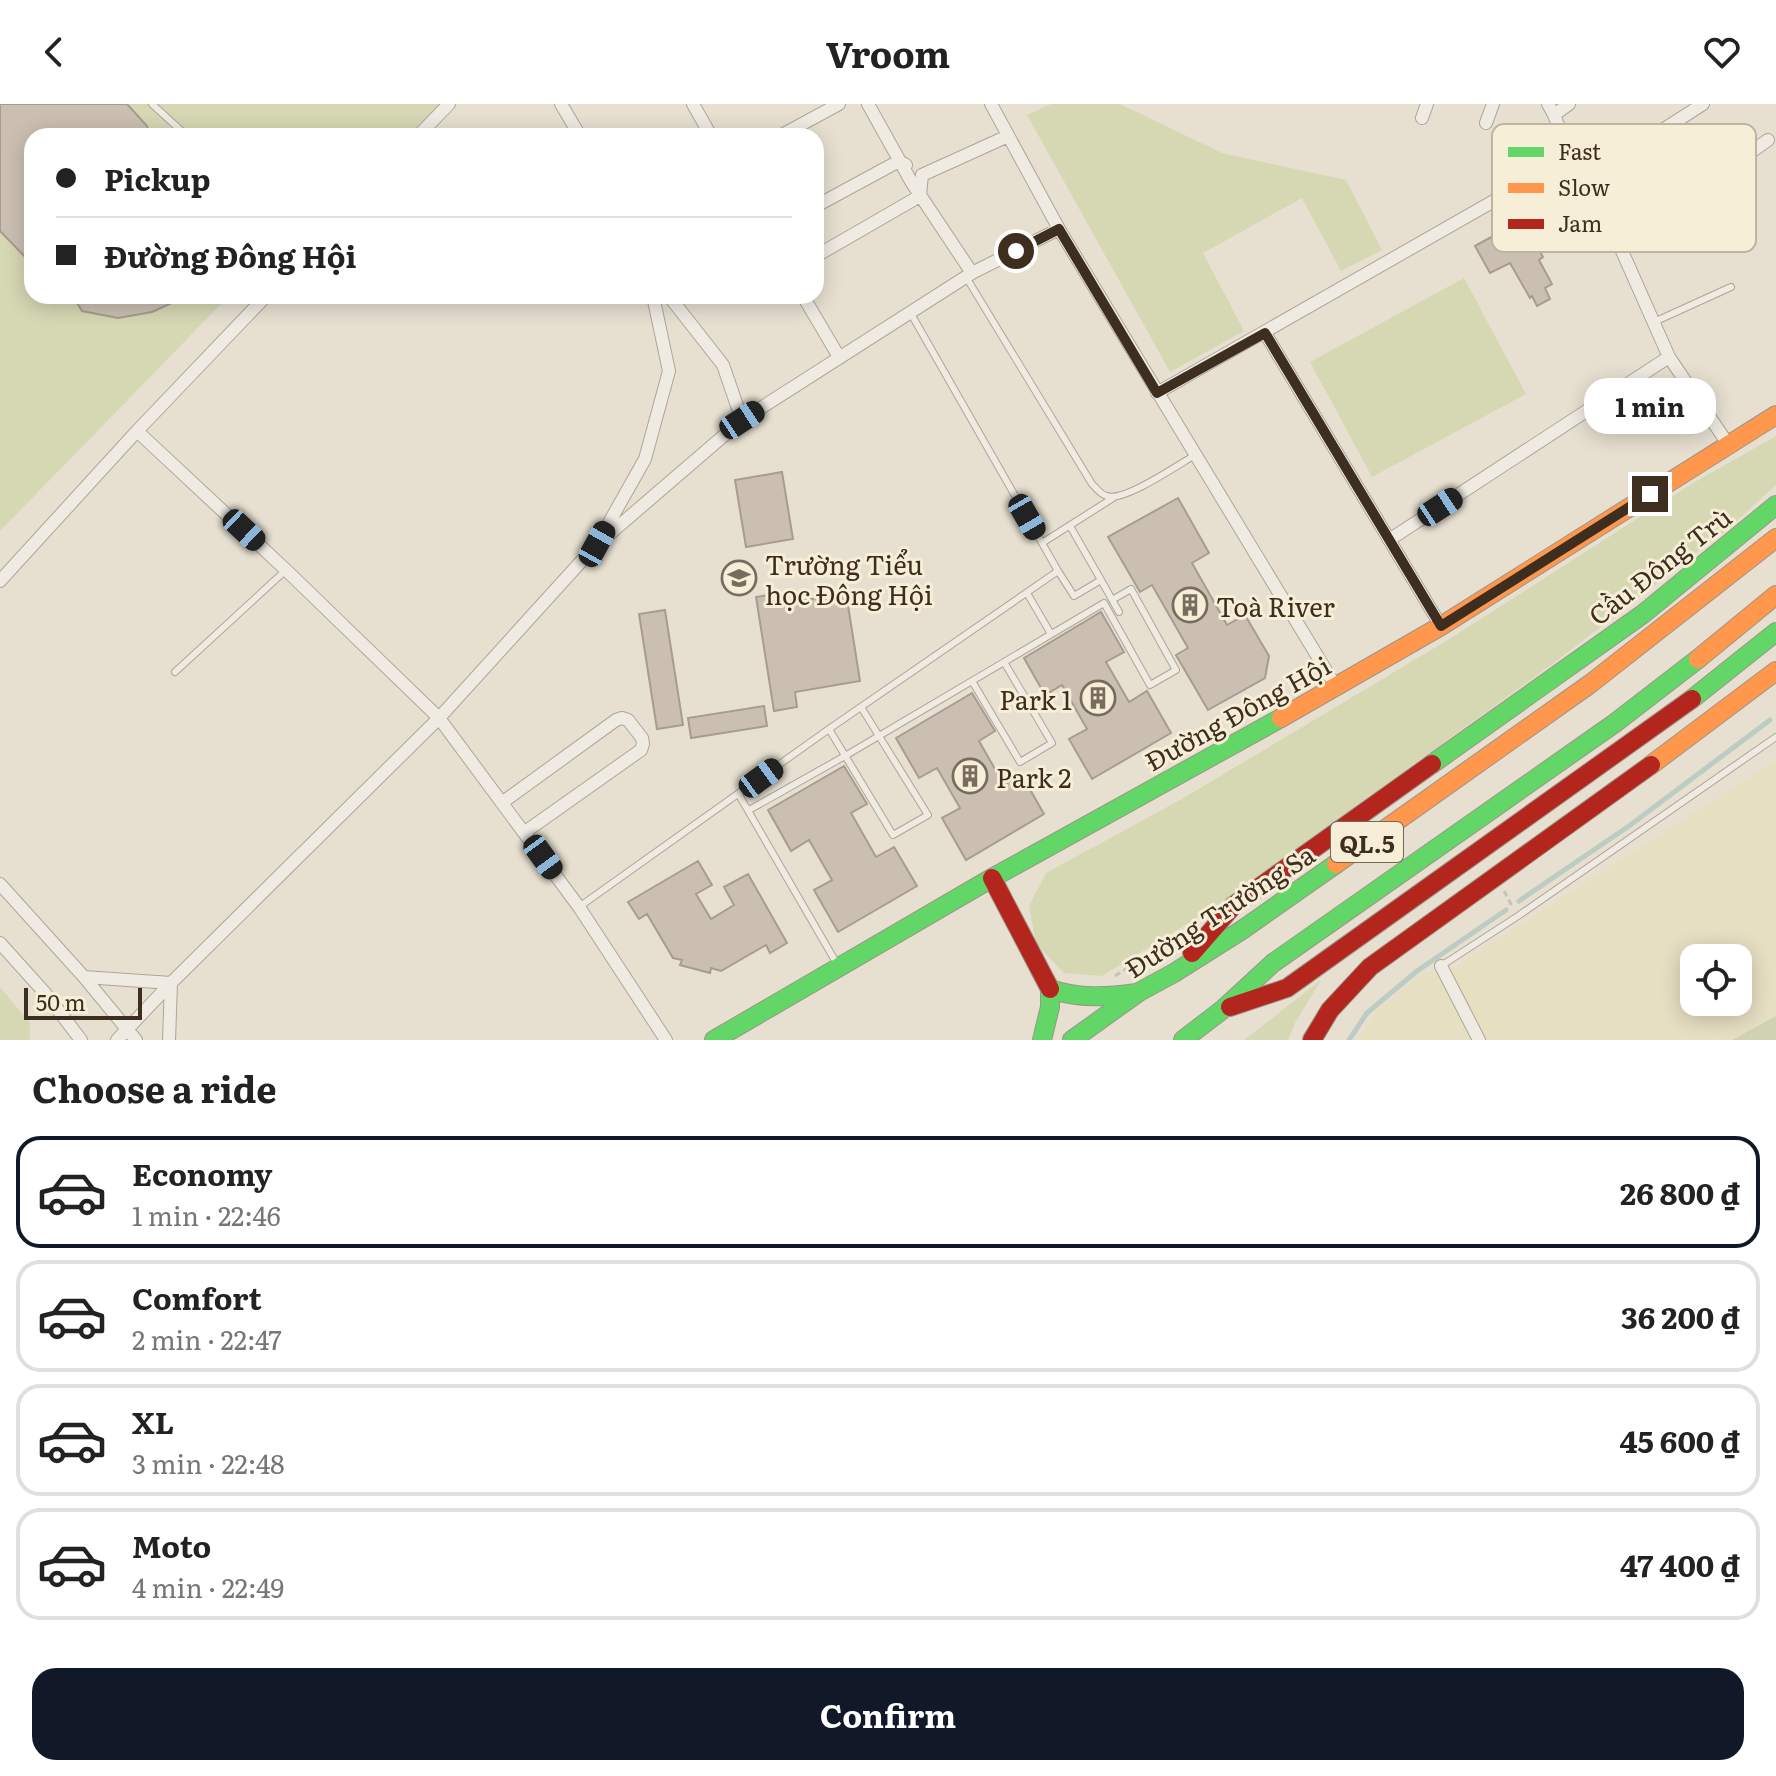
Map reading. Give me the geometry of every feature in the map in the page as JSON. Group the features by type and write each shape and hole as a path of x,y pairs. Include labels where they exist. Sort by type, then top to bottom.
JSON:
{"main road":[{"name":"Đường Đông Hội","path":"714,1040 992,878 1441,626 1776,415"},
{"name":"Cầu Đông Trù","path":"1174,973 1233,906 1643,614 1776,505"},
{"name":"Cầu Đông Trù","path":"1590,684 1776,538"},
{"name":"QL.5","path":"1183,1040 1222,1010 1273,963 1615,723 1776,595"},
{"path":"1197,1040 1222,1010 1287,988 1690,701 1776,632"},
{"path":"1312,1040 1318,1026 1340,996 1370,967 1776,673"},
{"name":"Đường Trường Sa","path":"1072,1040 1139,992 1242,930 1590,684"},
{"path":"992,878 1050,989 1050,1007 1042,1040"},
{"path":"1050,989 1083,998 1139,992"}],"street":[{"path":"426,128 449,104"},
{"path":"561,104 575,128"},
{"path":"693,104 706,128"},
{"path":"795,128 839,104"},
{"path":"868,104 969,275"},
{"path":"991,104 1059,229 1336,687"},
{"path":"1422,118 1427,104"},
{"path":"1486,123 1493,104"},
{"path":"1551,109 1569,104"},
{"path":"1672,124 1703,104"},
{"path":"922,175 1008,136"},
{"path":"1756,148 1768,140"},
{"path":"899,161 922,175"},
{"path":"824,202 899,161"},
{"path":"920,196 922,175"},
{"path":"824,251 920,196"},
{"path":"1157,393 1492,202"},
{"path":"117,1040 439,718 597,544 742,420 969,275 1059,229"},
{"path":"1622,252 1669,357 1728,444"},
{"path":"0,581 258,304"},
{"path":"597,544 645,459 669,371 655,304"},
{"path":"675,304 723,365 742,420"},
{"path":"808,304 839,357"},
{"path":"1265,333 1441,626"},
{"path":"1389,540 1669,357"},
{"path":"137,431 439,718 579,907 666,1040"},
{"path":"503,802 616,720 628,720 642,738 641,750 525,832"},
{"path":"0,884 136,1040"},
{"path":"0,943 45,993 81,1040"},
{"path":"1441,966 1479,1040"},
{"path":"84,977 171,983"},
{"path":"169,1040 171,983"}],"lane":[{"path":"152,104 178,128"},
{"path":"969,275 1092,484 1105,496 1115,497"},
{"path":"1654,322 1731,287"},
{"path":"910,312 1074,596 1101,580"},
{"path":"1042,543 1115,497 1145,485 1196,454"},
{"path":"1070,526 1119,612"},
{"path":"175,672 286,570"},
{"path":"579,907 1058,571"},
{"path":"749,810 1104,603 1150,685 1176,670 1131,589 1112,600"},
{"path":"1027,593 1051,634"},
{"path":"972,681 1020,762 1052,743 1004,662"},
{"path":"829,729 893,835 928,815 861,707"},
{"path":"1441,966 1776,737"},
{"path":"739,795 838,967"}],"path":[{"path":"1496,878 1518,916"}],"shaded area":[{"path":"1776,760 1776,1016 1732,1040 1358,1040 1375,1011 1423,973 1453,968"}],"green space":[{"path":"0,104 449,104 426,128 24,128 24,304 221,304 0,531"},
{"path":"1051,104 1120,104 1222,153 1346,180 1382,250 1341,271 1302,198 1203,253 1244,331 1170,372 1027,115"},
{"path":"1464,278 1526,394 1372,477 1310,362"},
{"path":"1776,436 1776,485 1730,527 1554,663 1218,905 1102,976 1064,973 1036,944 1029,906 1046,873 1182,799 1451,638 1693,483"},
{"path":"1321,980 1288,1040 1244,1040"},
{"path":"0,987 30,1023 30,1040 0,1040"},
{"path":"1776,1016 1776,1040 1732,1040"}],"building":[{"path":"0,104 127,104 147,126 24,128 24,256 0,231"},
{"path":"1492,237 1492,252 1540,252 1543,257 1539,260 1552,284 1545,288 1550,299 1537,306 1510,263 1490,273 1475,246"},
{"path":"78,304 170,304 152,312 118,318 82,311"},
{"path":"782,472 793,539 746,547 735,480"},
{"name":"Toà River","path":"1178,498 1209,553 1192,563 1227,625 1245,615 1269,656 1265,678 1208,710 1176,655 1188,648 1152,585 1140,592 1108,537"},
{"path":"780,593 781,604 841,594 842,600 847,599 860,681 795,692 797,707 774,711 756,597"},
{"path":"665,610 683,725 657,729 639,614"},
{"name":"Park 1","path":"1101,612 1124,652 1106,662 1129,702 1147,691 1171,733 1092,779 1069,739 1087,729 1062,685 1045,695 1024,658"},
{"name":"Park 2","path":"972,693 995,731 979,741 1004,785 1021,774 1044,814 966,860 942,818 960,808 937,768 919,778 896,738"},
{"path":"764,706 767,726 691,738 688,718"},
{"path":"844,766 867,804 851,813 876,857 894,847 917,886 838,932 814,890 832,880 809,840 791,851 768,810"},
{"path":"698,861 712,885 696,894 711,919 734,905 724,887 748,874 787,943 770,953 766,945 721,971 711,968 710,973 680,965 682,960 673,958 647,914 639,919 628,902"}],"waterway":[{"path":"1519,901 1629,826 1770,720"},
{"path":"1349,1040 1367,1013 1417,971 1506,910"}],"traffic: fast":[{"path":"1432,764 1643,614 1776,505"},
{"path":"1692,699 1776,632"},
{"path":"1183,1040 1222,1010 1273,963 1615,723 1698,659"},
{"path":"714,1040 992,878 1281,718"},
{"path":"1072,1040 1139,992 1242,930 1336,864"},
{"path":"1042,1040 1050,1007 1050,989 1093,996 1137,993"}],"traffic: slow":[{"path":"1281,718 1441,626 1776,415"},
{"path":"1336,864 1590,684 1776,538"},
{"path":"1698,659 1776,595"},
{"path":"1651,765 1776,671"}],"traffic: jam":[{"path":"1230,1007 1287,988 1692,699"},
{"path":"1192,953 1233,906 1432,764"},
{"path":"1312,1040 1330,1010 1370,967 1651,765"},
{"path":"992,878 1050,989"}],"place":[{"name":"Trường Tiểu học Đông Hội","path":"739,578"},
{"name":"Toà River","path":"1190,605"},
{"name":"Park 1","path":"1098,698"},
{"name":"Park 2","path":"970,776"}],"route":[{"path":"1016,251 1059,229 1157,393 1265,333 1441,626 1650,494"}]}
